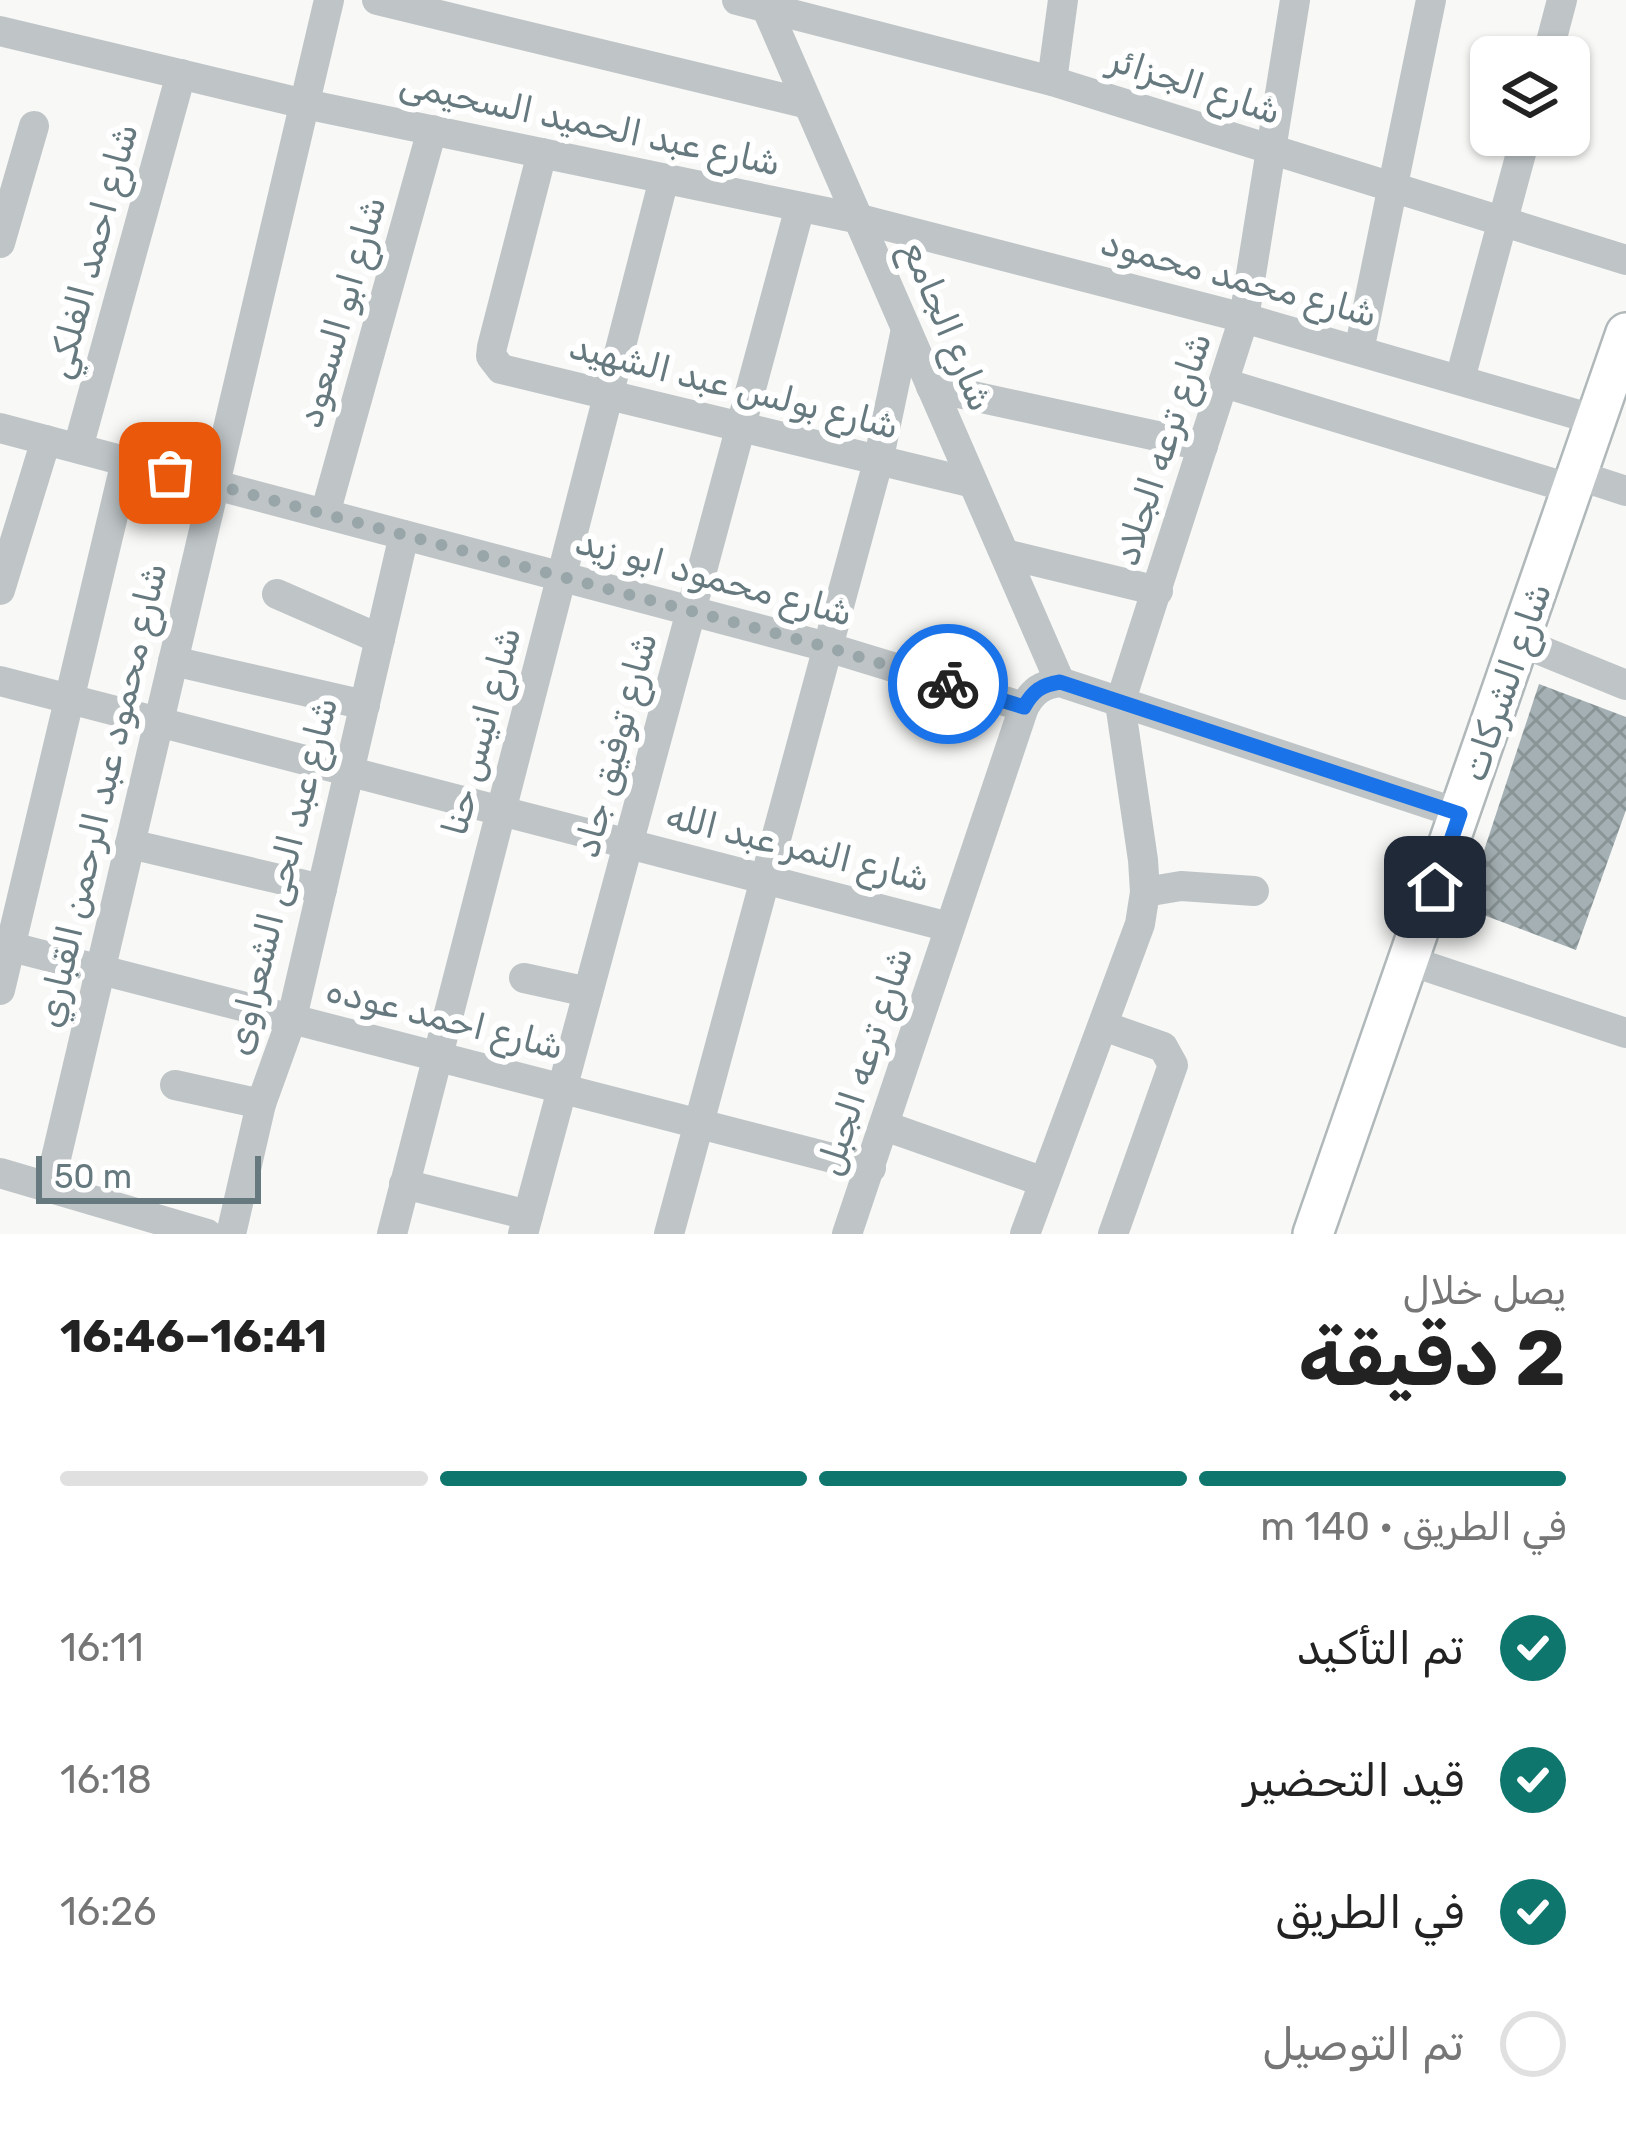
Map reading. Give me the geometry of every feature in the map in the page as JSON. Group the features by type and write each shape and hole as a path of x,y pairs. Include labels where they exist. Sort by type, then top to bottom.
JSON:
{"main road":[{"name":"شارع الشركات","path":"1313,1234 1626,333"}],"street":[{"name":"شارع محمود عبد الرحمن القباري","path":"49,1188 329,0"},
{"path":"376,0 808,104"},
{"path":"1052,80 1063,0"},
{"name":"شارع ترعه الجلاد","path":"1120,703 1244,318 1294,0"},
{"path":"1359,351 1431,0"},
{"path":"1553,36 1562,0"},
{"name":"شارع الجامع","path":"758,2 860,219 1060,682"},
{"name":"شارع الجزائر","path":"758,2 1052,80 1626,260"},
{"name":"شارع عبد الحميد السحيمى","path":"0,31 305,104 860,219"},
{"name":"شارع احمد الفلكي","path":"78,448 181,74"},
{"path":"0,243 34,126"},
{"name":"شارع ابو السعود","path":"325,514 432,130"},
{"name":"شارع بولس عبد الشهيد","path":"542,153 492,347 491,356 501,369 974,484"},
{"path":"1460,379 1520,156"},
{"name":"شارع انيس حنا","path":"392,1234 664,179"},
{"name":"شارع توفيق جاد","path":"525,1224 800,207"},
{"name":"شارع محمد محمود","path":"860,219 1244,318 1596,420"},
{"path":"669,1234 878,462 906,329"},
{"path":"1224,383 1575,482 1626,490"},
{"path":"931,387 1203,446"},
{"name":"شارع محمود ابو زيد","path":"0,428 827,647 1024,707"},
{"path":"0,590 46,440"},
{"path":"0,990 5,946 126,461"},
{"name":"شارع عبد الحى الشعراوى","path":"230,1234 261,1105 292,1018 404,535"},
{"path":"1005,554 1158,591"},
{"path":"278,594 380,639"},
{"path":"1520,642 1626,685"},
{"path":"173,661 365,705"},
{"name":"شارع النمر عبد الله","path":"0,681 950,927"},
{"path":"1024,707 1031,694 1060,682 1460,814"},
{"path":"1025,1234 1140,924 1145,892 1120,703"},
{"name":"شارع ترعه الجبل","path":"847,1234 1024,707"},
{"path":"130,844 322,890"},
{"path":"1145,892 1181,886 1254,892"},
{"name":"شارع احمد عوده","path":"5,946 871,1168"},
{"path":"1410,961 1626,1033"},
{"path":"524,978 588,992"},
{"path":"1104,1026 1163,1047 1173,1065 1113,1234"},
{"path":"175,1085 261,1105"},
{"path":"885,1126 1044,1182"},
{"path":"0,1173 207,1234"},
{"path":"404,1184 525,1224"}],"building":[{"path":"1539,684 1626,717 1626,810 1576,950 1465,908"}],"way so far":[{"path":"170,473 827,647 948,684"}],"route":[{"path":"948,684 1024,707 1031,694 1060,682 1460,814 1435,887"}]}
